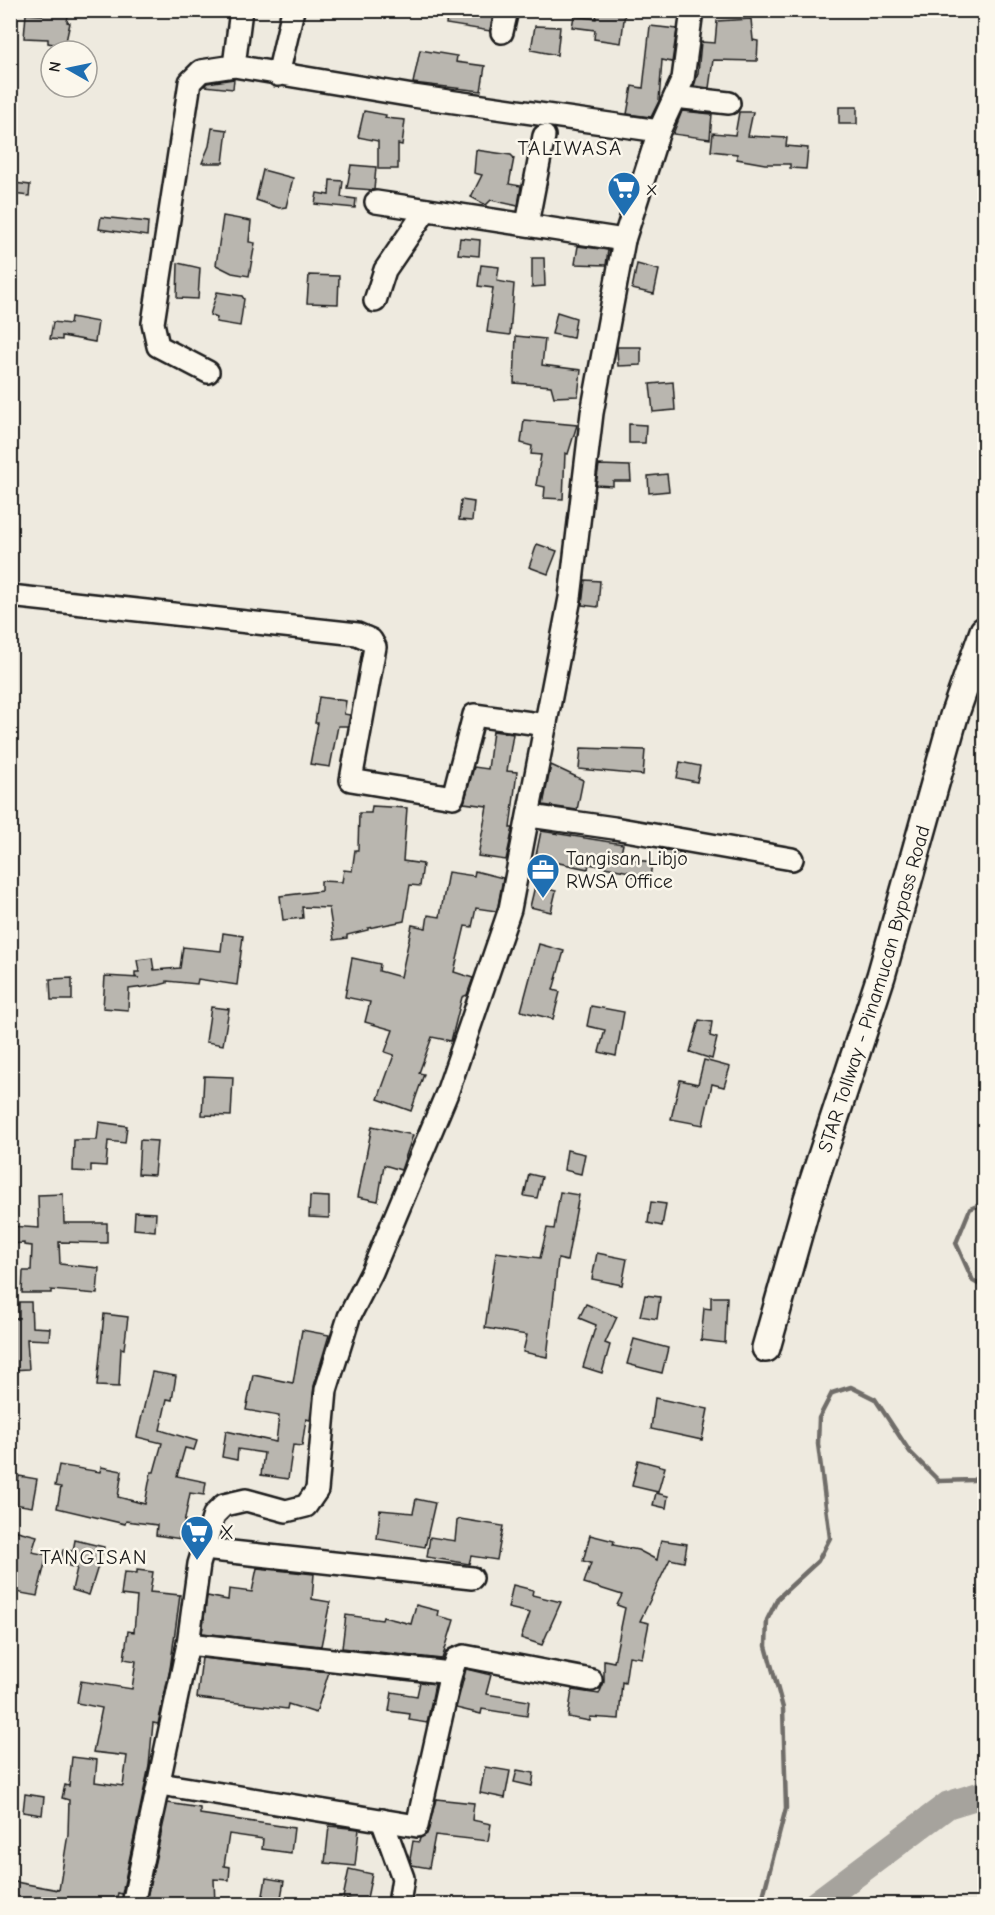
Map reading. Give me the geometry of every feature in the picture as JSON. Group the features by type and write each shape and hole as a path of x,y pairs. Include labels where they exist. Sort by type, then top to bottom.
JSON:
{"main road":[{"name":"STAR Tollway - Pinamucan Bypass Road","path":"766,1348 808,1199 881,976 954,716 984,631"}],"street":[{"path":"234,66 242,10"},
{"path":"278,75 293,10"},
{"path":"502,32 507,10"},
{"path":"133,1905 188,1644 204,1549 214,1515 224,1505 246,1500 286,1511 306,1506 317,1490 326,1390 342,1338 349,1317 372,1272 447,1093 510,909 530,816 570,598 592,413 624,240 659,131 683,79 690,11"},
{"path":"208,372 158,346 153,323 190,82 201,70 234,66 278,75 659,131"},
{"path":"675,97 729,104"},
{"path":"527,224 544,136"},
{"path":"376,202 624,240"},
{"path":"375,301 386,270 426,210"},
{"path":"10,596 357,634 371,640 375,647 351,780 453,797 474,715 546,725"},
{"path":"530,816 792,859"},
{"path":"204,1549 472,1578"},
{"path":"188,1644 451,1673"},
{"path":"160,1784 417,1826 456,1659 464,1656 591,1680"},
{"path":"382,1820 403,1878 399,1905"}],"building":[{"path":"44,10 69,10 67,22 70,23 67,39 24,38 26,14 43,15"},
{"path":"448,10 494,10 490,31 446,24"},
{"path":"597,10 625,12 621,43 594,39 595,30 572,27 574,16 596,19"},
{"path":"751,19 753,40 758,41 757,61 713,60 709,88 694,86 698,73 701,42 715,43 717,21"},
{"path":"535,26 560,27 557,55 531,50"},
{"path":"650,26 677,29 672,62 662,60 659,101 651,117 627,114 632,86 643,88"},
{"path":"420,50 457,56 456,62 485,66 481,91 413,83"},
{"path":"234,79 233,89 204,86 207,83"},
{"path":"839,107 857,107 857,124 839,124"},
{"path":"364,111 386,115 385,118 405,120 402,145 398,144 398,169 378,169 378,141 358,137"},
{"path":"682,111 712,114 710,139 673,134"},
{"path":"739,112 753,112 748,136 787,138 786,146 808,148 806,169 790,168 790,164 765,164 737,159 737,154 711,151 713,133 735,135"},
{"path":"212,128 227,130 223,163 202,163 209,146"},
{"path":"476,150 511,155 514,158 509,184 521,186 518,206 491,200 486,205 471,197 482,175 474,173"},
{"path":"351,165 376,167 374,190 347,188"},
{"path":"263,170 293,178 286,207 279,208 256,200"},
{"path":"330,180 343,181 341,197 356,199 355,208 315,204 317,193 329,195"},
{"path":"14,183 30,185 29,196 13,194"},
{"path":"223,216 251,221 249,242 255,243 249,276 232,273 216,265"},
{"path":"101,217 148,222 147,236 99,229"},
{"path":"460,238 480,240 479,256 458,254"},
{"path":"578,246 608,250 606,265 575,264"},
{"path":"532,258 544,258 545,286 532,287"},
{"path":"178,263 200,268 198,299 177,298"},
{"path":"637,264 659,270 654,294 632,289"},
{"path":"481,265 499,267 497,281 514,284 510,335 487,332 493,288 478,286"},
{"path":"309,275 339,276 338,304 307,303"},
{"path":"217,292 242,296 244,299 240,326 216,322 217,318 210,315"},
{"path":"557,312 576,318 573,338 552,334"},
{"path":"71,317 98,322 95,342 62,336 62,340 50,339 53,322 70,324"},
{"path":"516,336 545,339 542,365 581,370 578,396 554,397 551,386 514,383"},
{"path":"617,347 641,347 641,365 618,366"},
{"path":"673,382 675,410 653,412 650,384"},
{"path":"524,420 577,425 568,454 565,453 563,499 544,498 545,487 536,485 541,455 531,454 532,446 521,443"},
{"path":"629,424 646,425 645,443 629,443"},
{"path":"599,465 630,466 631,481 613,481 613,486 596,485"},
{"path":"667,474 669,491 649,493 648,476"},
{"path":"461,500 474,502 472,521 459,520"},
{"path":"537,544 557,551 548,574 529,567"},
{"path":"585,580 600,581 598,607 582,605"},
{"path":"319,697 346,701 344,714 350,715 348,726 338,726 330,767 310,764 318,723 315,723"},
{"path":"493,731 513,734 507,771 517,772 510,828 513,828 506,860 478,856 487,806 464,803 474,767 488,769"},
{"path":"581,748 645,750 643,775 579,769"},
{"path":"680,762 700,766 697,782 677,778"},
{"path":"551,765 583,780 577,810 543,805"},
{"path":"372,806 407,808 403,861 423,864 420,886 410,885 404,921 368,928 368,930 347,935 347,938 334,940 329,908 302,907 303,918 283,920 280,896 321,891 321,881 342,882 344,870 352,871 355,850 358,850 359,813 371,813"},
{"path":"541,831 623,844 620,858 652,862 650,879 629,876 630,872 589,864 588,869 554,862 553,868 534,865"},
{"path":"660,849 683,853 682,861 659,859"},
{"path":"475,871 503,878 498,906 496,911 476,908 472,927 465,926 454,972 473,978 467,995 462,997 451,1041 432,1037 419,1073 424,1074 411,1111 378,1099 394,1055 385,1052 393,1030 365,1022 370,1002 345,997 352,958 380,964 379,971 401,977 412,925 426,928 428,915 440,917 448,872 474,876"},
{"name":"Tangisan Libjo RWSA Office","path":"535,886 556,891 551,912 530,907"},
{"path":"223,933 243,936 237,985 198,979 197,984 167,981 159,985 129,989 128,1010 103,1008 105,976 139,978 135,977 135,972 139,972 137,960 152,958 154,970 180,968 183,947 221,951"},
{"path":"539,944 564,951 553,990 560,992 553,1019 521,1011"},
{"path":"72,978 72,1000 51,1000 50,979"},
{"path":"591,1006 624,1012 616,1056 599,1052 605,1030 587,1026"},
{"path":"211,1007 229,1009 223,1045 206,1042"},
{"path":"699,1020 712,1022 710,1036 717,1038 712,1059 690,1052"},
{"path":"704,1060 730,1067 724,1087 712,1084 703,1125 671,1119 680,1080 698,1084"},
{"path":"204,1076 233,1077 231,1116 202,1115"},
{"path":"99,1122 127,1126 125,1143 108,1141 106,1166 91,1165 91,1172 73,1171 74,1140 97,1140"},
{"path":"372,1126 413,1135 401,1170 384,1165 378,1201 358,1197"},
{"path":"140,1140 157,1141 154,1175 138,1174"},
{"path":"567,1150 585,1154 581,1174 564,1170"},
{"path":"529,1174 542,1177 537,1198 524,1196"},
{"path":"560,1192 579,1195 567,1261 558,1259 547,1357 523,1352 527,1335 485,1328 496,1252 540,1258 547,1228 554,1229"},
{"path":"63,1194 64,1223 107,1223 107,1243 59,1242 60,1264 99,1268 97,1294 51,1290 51,1293 22,1293 23,1271 31,1271 32,1246 24,1245 24,1243 10,1244 10,1226 39,1228 38,1195"},
{"path":"310,1196 329,1197 329,1218 309,1217"},
{"path":"651,1202 666,1204 662,1226 648,1223"},
{"path":"135,1212 156,1213 155,1231 134,1229"},
{"path":"597,1253 627,1259 622,1285 592,1279"},
{"path":"645,1295 660,1297 657,1319 640,1316"},
{"path":"711,1297 727,1297 725,1343 701,1340 704,1308 711,1309"},
{"path":"19,1302 31,1302 32,1327 50,1328 49,1340 27,1339 29,1369 10,1370 10,1318 19,1318"},
{"path":"586,1304 617,1317 605,1343 610,1345 602,1373 583,1367 596,1325 579,1318"},
{"path":"104,1314 128,1317 124,1349 121,1348 119,1387 97,1386"},
{"path":"302,1330 329,1335 314,1386 310,1420 306,1419 302,1446 293,1445 288,1479 261,1475 264,1453 238,1449 237,1460 222,1457 226,1431 276,1442 279,1416 246,1410 253,1375 293,1383"},
{"path":"634,1339 668,1348 662,1373 627,1364"},
{"path":"152,1372 176,1376 172,1400 167,1399 160,1430 197,1441 194,1450 185,1448 177,1476 206,1482 204,1495 190,1493 181,1539 156,1535 157,1525 126,1521 125,1524 57,1508 61,1487 55,1486 59,1465 100,1472 101,1467 122,1471 118,1497 145,1504 151,1472 154,1472 162,1443 137,1437"},
{"path":"655,1398 708,1409 702,1440 651,1429"},
{"path":"638,1460 665,1467 658,1492 632,1486"},
{"path":"19,1476 37,1479 32,1507 14,1504 16,1491 10,1490 10,1479 18,1480"},
{"path":"656,1493 668,1496 666,1508 653,1505"},
{"path":"416,1499 435,1503 425,1547 377,1539 380,1510 413,1513"},
{"path":"460,1519 503,1526 497,1560 471,1556 469,1564 427,1557 430,1537 455,1541 457,1521"},
{"path":"10,1529 37,1536 32,1552 47,1555 37,1596 10,1591"},
{"path":"590,1535 614,1541 613,1545 638,1550 657,1560 661,1540 687,1544 684,1562 670,1559 640,1621 649,1623 642,1658 629,1656 625,1683 622,1682 619,1719 590,1717 590,1721 568,1717 572,1690 599,1694 604,1682 604,1660 614,1662 625,1608 617,1605 622,1595 584,1583 591,1563 583,1561"},
{"path":"75,1540 104,1547 89,1595 72,1590 77,1568 69,1566 70,1562 61,1560 63,1550 73,1551"},
{"path":"257,1568 314,1574 312,1599 330,1602 321,1646 202,1633 207,1596 228,1600 229,1589 252,1592"},
{"path":"137,1570 153,1572 150,1592 180,1595 170,1669 158,1724 153,1723 149,1766 122,1894 118,1893 115,1905 10,1905 10,1881 59,1890 68,1834 69,1800 62,1798 65,1785 69,1786 72,1757 97,1760 95,1782 123,1786 127,1756 93,1752 102,1708 77,1703 81,1681 132,1689 136,1661 124,1659 128,1631 134,1632 137,1597 121,1595 124,1572 137,1573"},
{"path":"513,1585 533,1590 532,1595 561,1602 542,1645 521,1638 530,1613 508,1608"},
{"path":"416,1605 439,1611 438,1616 454,1620 442,1659 342,1648 346,1615 382,1620 383,1617 411,1624"},
{"path":"202,1658 329,1672 316,1713 288,1704 287,1709 197,1698"},
{"path":"466,1669 491,1675 486,1694 529,1701 527,1716 482,1709 481,1714 456,1708"},
{"path":"420,1682 435,1684 427,1723 409,1720 410,1714 389,1711 392,1692 417,1696"},
{"path":"485,1767 510,1771 505,1798 480,1793"},
{"path":"517,1770 534,1773 532,1786 514,1782"},
{"path":"25,1794 44,1797 42,1815 23,1812"},
{"path":"436,1799 474,1803 472,1820 491,1824 488,1841 435,1835 429,1868 412,1865 410,1859 413,1841 419,1842 420,1838 427,1834"},
{"path":"168,1803 200,1808 200,1814 294,1828 291,1853 262,1849 263,1839 229,1834 224,1866 230,1867 229,1880 214,1879 215,1905 146,1902"},
{"path":"329,1826 359,1829 355,1866 325,1863"},
{"path":"349,1869 372,1874 366,1903 343,1898"},
{"path":"266,1878 284,1881 280,1903 262,1901"}],"waterway":[{"path":"984,1203 970,1209 956,1243 973,1281 984,1287"},
{"path":"761,1904 786,1808 783,1708 766,1646 767,1620 778,1598 818,1561 830,1538 818,1444 819,1418 832,1393 851,1387 875,1399 910,1452 939,1481 973,1480 984,1475"},
{"path":"816,1904 948,1805 984,1794"}],"place":[{"name":"x","path":"624,217"},
{"name":"Tangisan Libjo RWSA Office","path":"543,899"},
{"name":"X","path":"197,1561"}],"district":[{"name":"TALIWASA","path":"570,148"},
{"name":"TANGISAN","path":"94,1557"}]}
